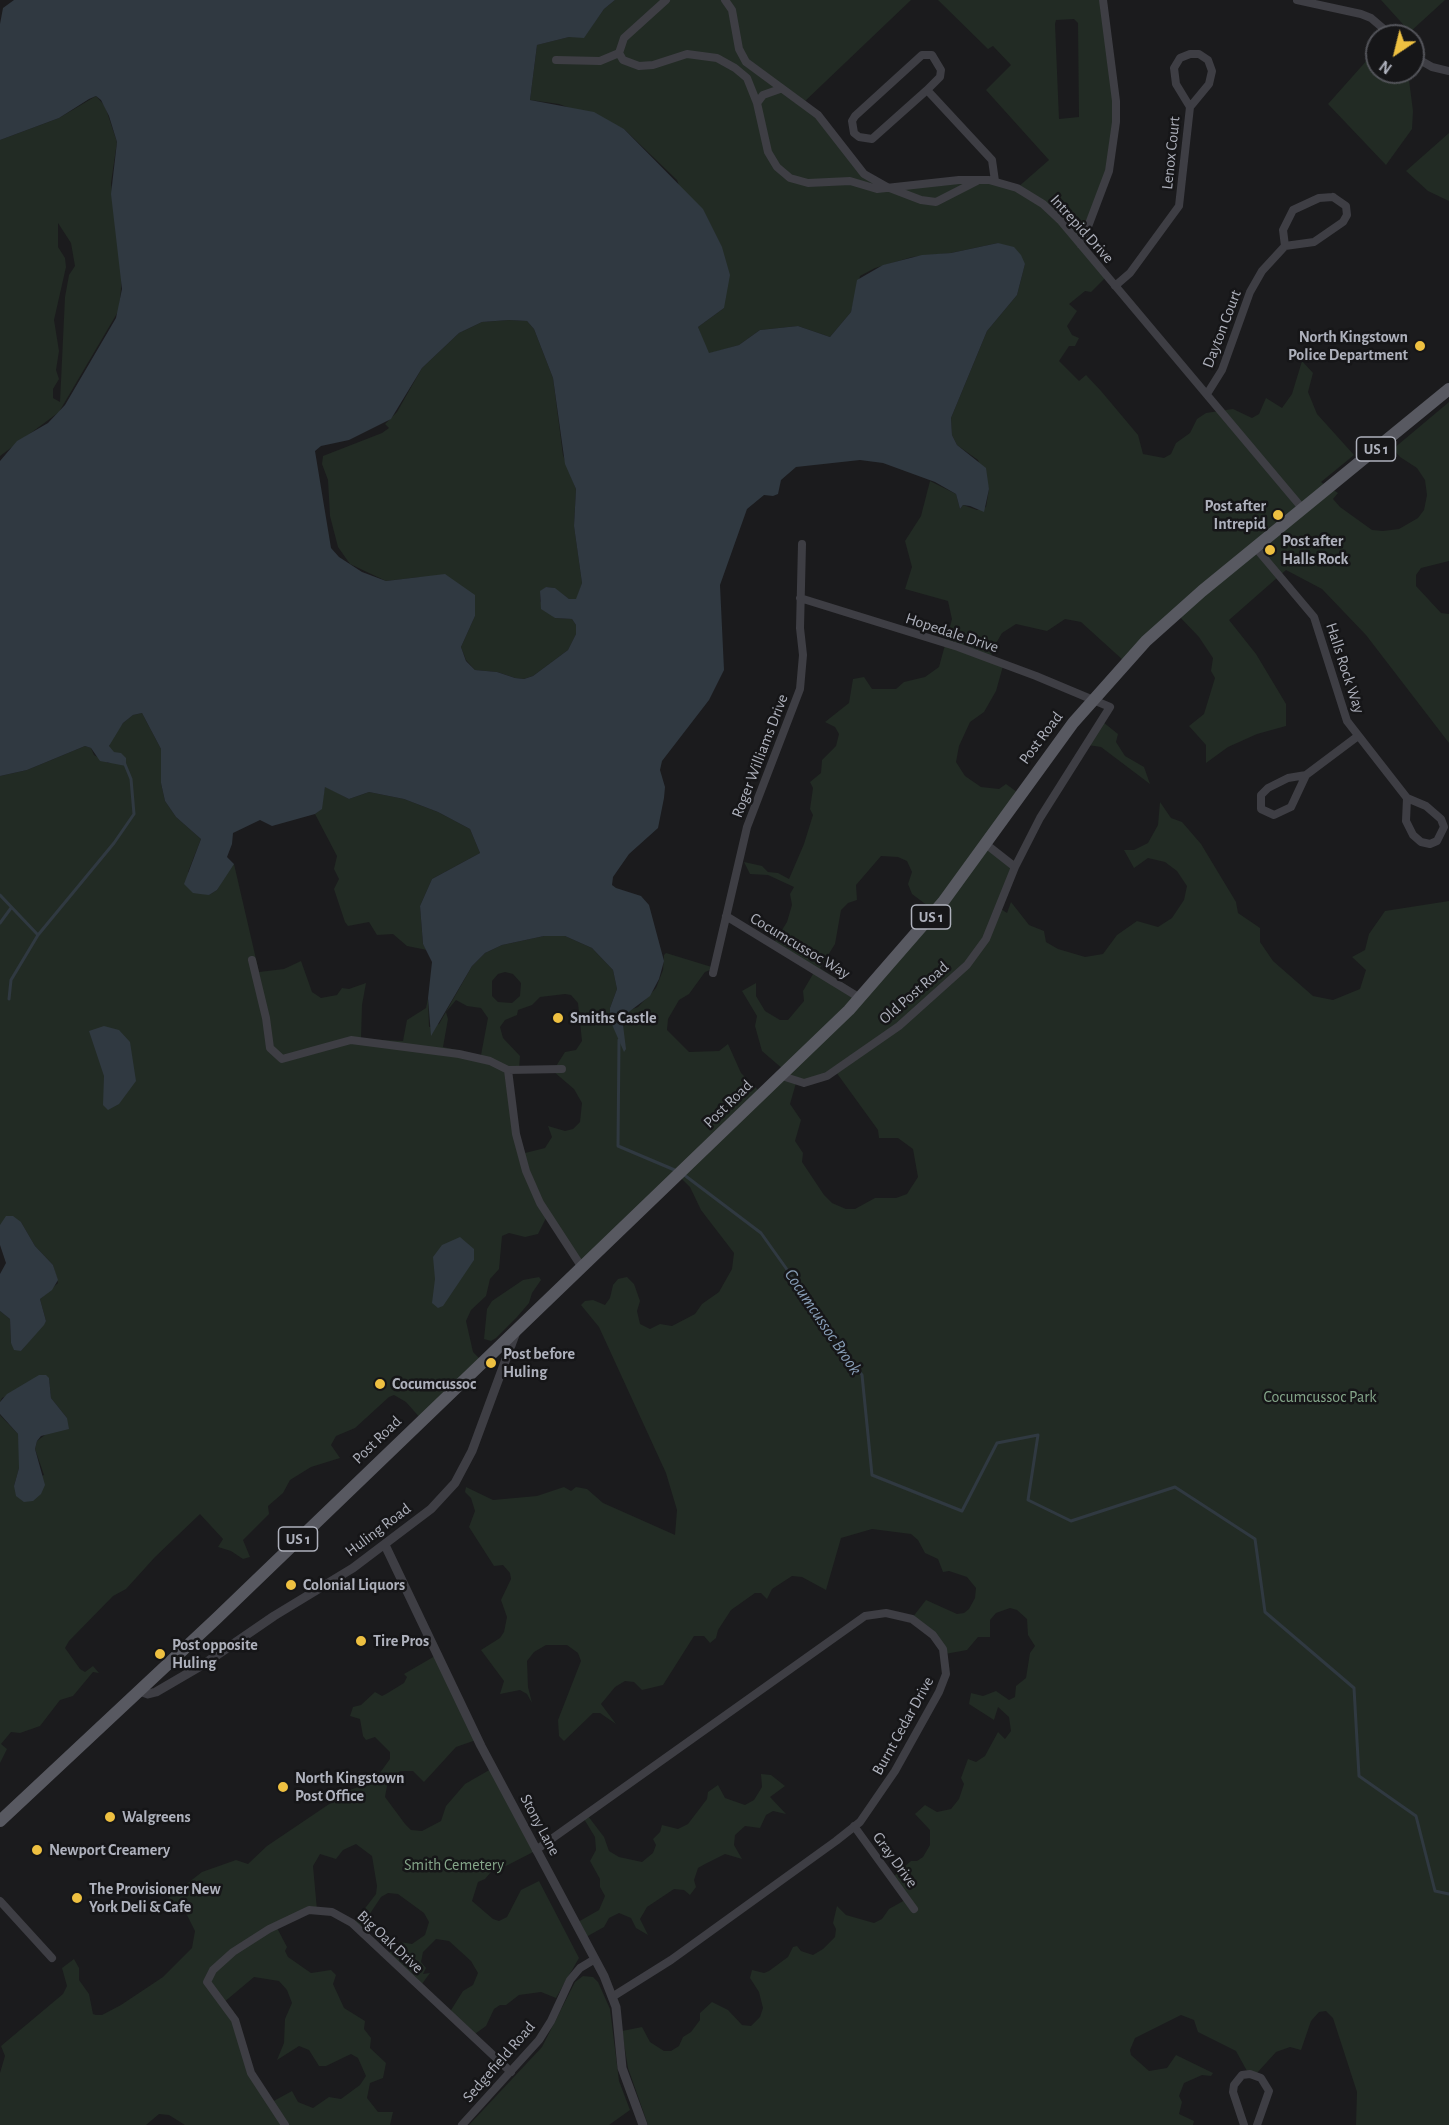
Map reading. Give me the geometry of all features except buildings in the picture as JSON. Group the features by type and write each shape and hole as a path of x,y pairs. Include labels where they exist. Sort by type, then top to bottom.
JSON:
{"main road":[{"name":"Post Road","path":"0,1821 140,1691 581,1266 782,1076 860,998 943,902 987,845 1047,757 1093,699 1169,618 1449,388"}],"street":[{"path":"556,60 600,61 619,53 624,38 666,0"},
{"path":"725,0 735,18 742,56 758,74 818,115 864,174 892,189 921,200 936,201 980,180"},
{"path":"1081,245 1109,171 1116,122 1116,101 1103,0"},
{"path":"1298,0 1361,14 1378,24"},
{"name":"Intrepid Drive","path":"619,53 623,60 639,66 653,65 687,54 717,58 727,62 747,78 757,103 768,152 777,166 790,178 808,183 850,180 877,189 936,182 995,181 1032,197 1060,220 1302,508"},
{"path":"926,54 937,60 942,70 940,77 927,90 872,139 859,137 854,133 852,122 855,116 926,54"},
{"name":"Lenox Court","path":"1115,286 1130,273 1179,206 1190,107 1209,84 1212,71 1208,60 1199,54 1190,54 1180,58 1174,68 1176,84 1190,107"},
{"path":"1425,63 1449,71"},
{"path":"757,103 763,95 780,89"},
{"path":"927,90 993,160 995,181"},
{"path":"1326,197 1336,198 1343,203 1347,215 1334,230 1314,242 1284,246 1283,230 1293,210 1306,202 1326,197"},
{"name":"Dayton Court","path":"1208,394 1222,370 1250,292 1262,271 1284,246"},
{"name":"Roger Williams Drive","path":"713,973 747,827 800,689 803,655 800,598 802,544"},
{"name":"Halls Rock Way","path":"1255,548 1314,617 1347,721 1407,798 1426,806 1441,819 1444,827 1437,841 1430,844 1421,842 1413,835 1406,821 1407,798"},
{"name":"Hopedale Drive","path":"800,598 958,647 1093,699"},
{"name":"Old Post Road","path":"782,1076 804,1083 827,1076 899,1026 955,978 986,939 1015,867 1046,808 1110,707 1093,699"},
{"path":"1306,776 1298,797 1286,810 1274,815 1261,809 1261,795 1268,788 1288,778 1306,776 1358,736"},
{"path":"987,845 1015,867"},
{"name":"Cocumcussoc Way","path":"726,916 860,998"},
{"path":"252,960 266,1018 270,1048 277,1057 288,1059 332,1044 360,1041 459,1054 490,1061 508,1070 562,1069"},
{"path":"508,1070 516,1134 526,1171 540,1203 581,1266"},
{"name":"Huling Road","path":"140,1691 148,1694 172,1684 385,1545 431,1509 455,1483 472,1451 517,1328"},
{"name":"Stony Lane","path":"385,1545 481,1746 595,1959 612,1996 618,2018 622,2068 643,2125"},
{"name":"Burnt Cedar Drive","path":"536,1850 857,1620 874,1613 906,1616 922,1624 939,1641 945,1657 946,1674 928,1713 895,1771 854,1826 671,1960 612,1996"},
{"name":"Gray Drive","path":"854,1826 914,1909"},
{"path":"0,1901 52,1958"},
{"name":"Big Oak Drive","path":"285,2125 250,2073 235,2020 209,1986 208,1980 213,1970 233,1952 269,1929 309,1910 332,1912 365,1934 415,1985 511,2072"},
{"name":"Sedgefield Road","path":"462,2125 546,2031 574,1974 595,1959"},
{"path":"1244,2125 1233,2092 1237,2079 1250,2074 1261,2078 1269,2091 1257,2125"}],"green space":[{"name":"Cocumcussoc Park","path":"615,0 911,0 803,103 864,174 887,187 974,179 1017,188 1049,160 986,90 1011,65 993,46 988,49 938,0 1103,0 1116,114 1110,166 1081,245 1106,277 1091,292 1085,291 1069,304 1077,311 1067,326 1072,335 1079,338 1075,346 1069,346 1059,361 1079,381 1086,375 1101,391 1138,435 1143,454 1164,458 1171,454 1176,443 1190,433 1197,419 1206,413 1233,409 1252,418 1259,414 1266,398 1282,408 1292,394 1302,361 1313,373 1308,392 1317,414 1354,455 1321,482 1338,493 1333,499 1340,507 1372,530 1399,529 1418,518 1424,510 1427,495 1425,480 1417,468 1400,457 1393,449 1449,402 1449,561 1421,568 1416,575 1416,586 1441,613 1449,614 1449,743 1366,635 1322,589 1286,570 1229,620 1256,654 1286,704 1286,726 1257,734 1228,747 1206,763 1206,745 1189,726 1204,714 1215,678 1211,671 1213,658 1199,637 1177,614 1124,661 1081,622 1065,619 1047,631 1016,624 1002,633 995,645 990,659 1003,666 996,691 984,712 970,722 959,746 956,762 965,776 981,787 999,789 1006,784 1021,795 988,845 1014,869 1001,909 1007,913 1011,902 1029,925 1044,931 1046,942 1058,949 1085,957 1103,954 1117,935 1137,921 1158,927 1172,918 1184,900 1187,886 1177,871 1165,862 1148,858 1134,868 1124,850 1134,850 1148,843 1158,825 1160,802 1171,818 1182,822 1201,844 1236,902 1238,913 1260,928 1260,942 1273,961 1313,996 1333,1000 1360,989 1366,970 1352,957 1365,950 1369,934 1385,911 1449,901 1449,2125 1356,2125 1357,2092 1333,2018 1326,2011 1319,2012 1311,2021 1301,2050 1290,2047 1276,2052 1257,2073 1247,2071 1236,2051 1198,2032 1194,2020 1181,2015 1135,2038 1130,2050 1131,2055 1149,2071 1167,2068 1176,2055 1213,2073 1211,2076 1202,2075 1184,2083 1179,2096 1182,2102 1179,2114 1194,2121 1193,2125 648,2125 628,2068 622,2031 642,2027 650,2042 664,2051 671,2051 679,2046 683,2037 691,2032 700,2020 700,2013 712,2002 728,2010 742,2025 751,2026 760,2017 763,2008 759,1992 750,1978 752,1970 764,1973 769,1971 788,1957 793,1947 797,1946 801,1951 813,1955 823,1949 835,1937 836,1929 833,1923 837,1906 846,1915 874,1923 882,1919 889,1909 905,1900 893,1877 911,1861 917,1861 923,1857 930,1845 930,1830 915,1814 925,1805 937,1812 951,1809 959,1799 964,1784 961,1778 968,1759 976,1762 985,1756 998,1732 1005,1739 1011,1731 1009,1717 998,1707 994,1720 969,1704 971,1693 983,1696 996,1691 1009,1700 1015,1697 1016,1686 1026,1678 1030,1653 1035,1646 1028,1635 1027,1619 1017,1610 1010,1608 996,1613 990,1620 990,1637 978,1637 967,1650 945,1654 938,1641 912,1618 926,1600 957,1614 964,1613 975,1598 976,1588 967,1577 949,1571 943,1572 938,1559 925,1553 918,1540 911,1534 872,1529 841,1538 826,1590 802,1577 792,1576 772,1589 767,1599 761,1593 755,1593 731,1610 718,1630 716,1638 710,1643 704,1636 694,1636 663,1685 642,1690 634,1682 625,1681 615,1687 601,1704 616,1724 600,1713 593,1713 564,1741 559,1736 558,1720 581,1661 578,1653 567,1645 546,1645 534,1652 527,1661 528,1687 532,1703 527,1694 520,1690 500,1694 504,1681 481,1650 500,1638 504,1632 507,1617 501,1600 511,1579 510,1573 503,1565 494,1566 469,1527 475,1511 471,1498 465,1492 466,1487 493,1500 537,1496 564,1487 571,1491 576,1487 587,1489 603,1503 675,1535 677,1510 666,1473 599,1327 581,1305 585,1301 593,1300 605,1305 610,1298 613,1285 618,1279 627,1277 634,1284 640,1301 637,1311 640,1324 650,1329 660,1324 672,1326 695,1314 702,1304 719,1292 732,1269 734,1253 701,1210 690,1187 679,1176 584,1264 546,1218 538,1234 525,1237 509,1233 502,1236 499,1269 490,1279 486,1296 471,1310 466,1321 473,1352 483,1362 422,1420 406,1402 394,1395 355,1428 336,1436 331,1445 340,1458 311,1467 290,1480 283,1493 268,1506 269,1514 243,1540 250,1557 243,1559 231,1551 218,1547 223,1539 200,1514 155,1557 126,1589 113,1596 69,1641 65,1648 80,1669 85,1672 93,1666 99,1673 93,1672 73,1696 60,1700 40,1726 20,1733 11,1732 1,1744 7,1749 0,1763 0,1415 18,1434 19,1468 14,1486 44,1475 35,1449 37,1441 67,1418 51,1398 49,1378 2,1398 0,1402 0,1311 10,1319 11,1343 21,1351 46,1321 40,1299 58,1283 53,1265 35,1246 21,1222 0,1225 0,776 27,770 85,746 91,748 94,755 108,763 119,763 109,747 111,739 123,723 133,715 142,713 161,749 161,783 165,801 176,817 201,839 188,872 209,895 217,890 231,864 234,864 259,972 284,969 301,961 312,992 321,998 337,995 342,988 349,989 366,983 362,1005 361,1039 403,1041 407,1020 426,1008 428,998 429,1027 439,1024 472,966 485,953 502,945 544,936 565,936 592,948 613,970 617,989 610,1008 623,1032 622,1017 627,1011 638,1007 656,988 666,953 715,968 705,972 689,994 679,1000 668,1019 667,1030 689,1052 719,1051 728,1044 741,1073 760,1092 784,1070 762,1051 755,1026 757,1016 742,991 756,983 756,996 765,1011 780,1020 788,1020 804,1001 803,991 816,969 774,943 787,922 792,905 790,894 794,887 768,875 750,874 744,862 762,866 768,872 778,873 789,879 813,815 810,809 813,788 810,782 821,773 822,760 836,746 839,734 835,727 825,722 849,703 853,679 864,677 872,689 896,689 904,682 925,677 939,667 952,619 948,601 905,589 912,567 905,541 921,516 930,481 956,494 960,509 963,505 977,510 986,507 989,489 978,460 957,445 952,435 951,418 987,331 1017,295 1025,264 998,243 951,253 912,257 875,268 860,276 851,312 830,337 798,326 760,330 739,345 708,354 698,327 724,308 677,180 624,129 559,104 530,100 537,45 569,37 584,37 604,9","holes":["1074,19 1078,23 1079,117 1059,119 1056,20","881,856 898,857 907,861 912,872 908,884 912,894 936,912 862,995 820,968 835,944 841,910 848,903 857,900 856,885","505,972 513,974 521,983 520,996 512,1003 498,1002 492,996 492,981 498,974","565,994 571,995 578,1003 582,1041 576,1050 565,1052 553,1071 574,1089 582,1103 580,1122 573,1129 565,1131 548,1126 552,1137 545,1148 521,1154 510,1071 519,1070 520,1056 503,1038 500,1027 505,1020 517,1015 518,1010 532,1005 540,997","456,1000 467,1006 481,1008 488,1018 481,1055 443,1047 448,1019 446,1012","836,1072 878,1130 879,1138 898,1138 913,1149 918,1177 907,1194 896,1198 875,1198 855,1209 846,1209 832,1203 802,1162 803,1153 795,1141 801,1120 790,1104 796,1083"]},
{"path":"1381,0 1445,0 1419,24 1403,24"},
{"path":"1365,62 1365,84 1410,84 1413,111 1412,129 1386,165 1328,104"},
{"path":"96,96 105,106 117,142 111,183 122,278 119,310 59,412 0,456 0,140 59,118","holes":["58,223 71,243 75,266 69,275 65,297 60,402 53,398 53,389 59,379 56,370 59,351 54,320 66,267 65,258 58,247"]},
{"path":"1449,133 1449,201 1428,191 1406,171"},
{"path":"527,321 534,329 553,378 563,455 576,489 574,526 582,583 577,599 569,599 554,588 546,587 540,592 540,601 555,618 572,619 576,625 576,634 568,650 533,676 524,679 497,672 475,670 466,660 461,647 475,616 420,577 386,581 350,564 338,547 330,516 328,480 322,464 323,456 382,433 389,428 385,424 397,412 422,368 459,333 482,322"},
{"path":"1103,722 1118,734 1116,742 1125,756 1144,767 1150,784 1101,747 1088,745"},
{"path":"325,786 349,799 369,792 404,799 438,812 470,829 480,853 432,879 420,906 423,944 427,950 407,946 393,934 377,935 369,922 348,926 345,922 334,889 339,879 334,869 337,856 315,814 321,809"},
{"path":"539,1277 541,1280 532,1293 529,1303 517,1317 496,1338 491,1341 484,1339 487,1309 492,1301 523,1280"},
{"name":"Smith Cemetery","path":"435,1656 476,1740 456,1747 424,1782 413,1771 400,1771 387,1786 385,1797 411,1830 422,1831 441,1821 446,1806 465,1784 491,1769 535,1851 506,1866 496,1866 485,1879 478,1882 472,1901 493,1919 499,1921 507,1917 521,1890 539,1881 579,1958 556,1998 541,1992 519,1995 506,2005 500,2005 494,2009 486,2026 472,2036 448,2015 463,1991 473,1985 478,1973 471,1961 449,1941 436,1939 423,1952 421,1962 426,1968 423,1974 430,1973 419,1988 387,1955 400,1942 412,1944 425,1935 429,1922 424,1913 398,1894 388,1893 381,1897 359,1930 353,1924 376,1894 377,1886 372,1856 356,1844 343,1850 336,1859 320,1854 313,1866 317,1910 277,1928 287,1947 285,1951 288,1957 311,1973 331,1970 336,1975 333,1984 344,2008 365,2021 364,2029 371,2038 370,2048 386,2063 383,2078 370,2083 367,2098 378,2112 393,2112 390,2125 185,2125 169,2115 159,2114 146,2125 0,2125 0,2073 5,2056 1,2046 63,1994 67,1986 62,1968 74,1959 79,1968 79,1980 89,1994 93,2014 96,2015 102,2015 121,2005 163,1977 192,1948 195,1931 187,1915 166,1900 202,1872 236,1860 248,1864 267,1846 350,1790 374,1781 390,1759 390,1752 375,1737 366,1740 360,1719 350,1716 353,1707 361,1705 375,1692 382,1696 404,1683 407,1677 404,1674","holes":["254,1977 279,1981 287,1990 292,2003 285,2019 284,2043 277,2060 299,2046 309,2050 319,2066 326,2066 351,2054 358,2058 366,2076 360,2085 341,2099 329,2097 313,2108 298,2102 292,2091 270,2103 247,2066 240,2034 223,2003"]},
{"path":"761,1774 771,1775 785,1786 770,1797 786,1814 773,1811 766,1815 760,1828 745,1826 735,1835 734,1845 742,1859 725,1854 705,1864 698,1868 694,1880 696,1887 690,1895 684,1890 674,1889 647,1907 640,1919 648,1935 636,1928 631,1918 619,1913 609,1918 604,1927 586,1937 578,1922 599,1910 605,1896 600,1887 600,1879 590,1861 596,1850 595,1837 584,1819 588,1816 604,1837 609,1851 619,1857 642,1862 653,1853 656,1845 653,1839 660,1832 662,1825 678,1829 688,1824 707,1799 708,1792 718,1785 725,1798 745,1805 754,1800 762,1787"},
{"path":"583,1976 593,1977 598,1982 610,2009 619,2081 630,2110 609,2125 469,2125 542,2047 575,1982"}],"shaded area":[{"path":"14,0 615,0 604,9 584,38 569,37 537,45 530,100 594,112 624,129 703,209 722,247 730,275 724,308 698,327 709,353 739,345 760,330 798,326 830,337 851,312 857,280 883,265 922,255 951,253 998,243 1014,247 1021,255 1025,264 1017,295 987,331 951,418 952,435 957,445 986,468 989,489 984,512 963,505 960,509 956,494 935,482 883,463 860,460 796,467 781,480 778,494 764,495 747,509 720,585 724,670 709,700 662,761 660,770 665,787 658,828 629,854 613,877 612,885 641,896 649,905 664,961 659,979 650,996 622,1017 626,1049 624,1052 610,1020 610,1008 617,989 613,970 592,948 565,936 544,936 502,945 485,953 472,966 431,1036 428,998 432,962 423,944 420,906 432,879 480,853 470,829 438,812 404,799 369,792 349,799 325,787 322,809 315,814 272,826 260,820 233,833 227,857 234,864 217,890 209,895 193,893 184,884 201,839 176,817 165,801 161,783 161,749 142,713 133,715 123,723 109,746 114,752 121,753 126,758 126,766 100,761 91,748 85,746 27,770 0,776 0,461 17,441 48,423 65,405 116,318 122,289 111,194 117,142 109,116 101,100 96,96 59,118 0,140 0,24 3,8","holes":["527,321 534,329 553,378 565,464 576,489 574,526 582,583 576,599 569,599 555,588 546,587 540,591 541,609 555,618 572,619 576,625 576,634 568,650 533,676 524,679 497,672 475,670 466,661 461,647 475,616 475,595 445,574 386,581 362,572 339,557 331,548 315,451 321,446 349,440 391,419 422,368 459,333 482,322"]},
{"path":"104,1026 119,1030 130,1042 136,1081 119,1104 108,1110 103,1105 104,1076 89,1031"},
{"path":"6,1216 13,1216 21,1222 35,1246 53,1265 58,1280 52,1290 40,1299 46,1321 44,1325 21,1351 14,1350 11,1343 10,1319 0,1311 0,1274 6,1263 0,1245 0,1225"},
{"path":"460,1237 474,1249 474,1260 443,1306 438,1308 432,1303 435,1279 433,1257 442,1245"},
{"path":"39,1375 46,1375 49,1378 51,1398 67,1418 69,1429 41,1436 37,1441 35,1449 45,1485 41,1494 33,1501 24,1502 16,1496 14,1486 19,1468 18,1434 0,1414 0,1402 7,1394"}],"waterway":[{"path":"9,999 11,980 38,935 114,843 134,814 131,779 124,762"},
{"path":"0,895 38,935"},
{"path":"0,923 11,908"},
{"name":"Cocumcussoc Brook","path":"619,1040 618,1146 677,1171"},
{"name":"Cocumcussoc Brook","path":"683,1174 761,1233 862,1375 872,1475 962,1511 997,1443 1038,1435 1028,1500 1071,1521 1175,1487 1255,1539 1265,1612 1354,1688 1359,1776 1416,1816 1435,1891 1449,1894"}],"place":[{"name":"North Kingstown Police Department","path":"1420,346"},
{"name":"Post after Intrepid","path":"1278,515"},
{"name":"Post after Halls Rock","path":"1270,550"},
{"name":"Smiths Castle","path":"558,1018"},
{"name":"Post before Huling","path":"491,1363"},
{"name":"Cocumcussoc","path":"380,1384"},
{"name":"Colonial Liquors","path":"291,1585"},
{"name":"Tire Pros","path":"361,1641"},
{"name":"Post opposite Huling","path":"160,1654"},
{"name":"North Kingstown Post Office","path":"283,1787"},
{"name":"Walgreens","path":"110,1817"},
{"name":"Newport Creamery","path":"37,1850"},
{"name":"The Provisioner New York Deli & Cafe","path":"77,1898"}]}
